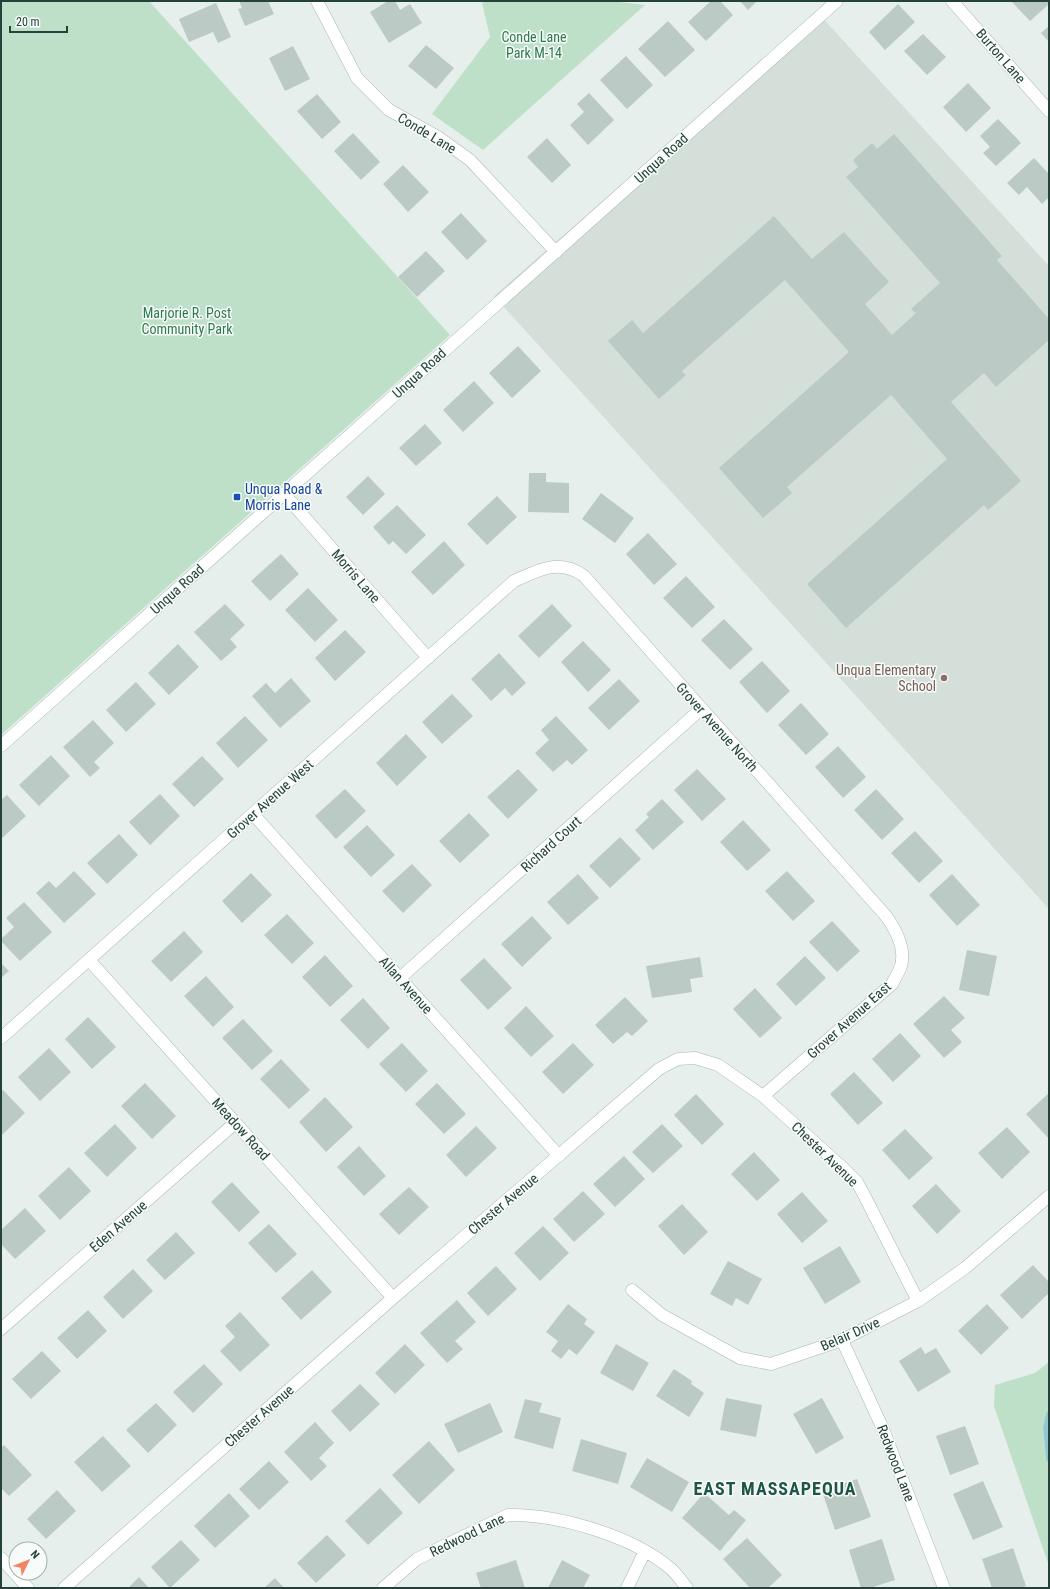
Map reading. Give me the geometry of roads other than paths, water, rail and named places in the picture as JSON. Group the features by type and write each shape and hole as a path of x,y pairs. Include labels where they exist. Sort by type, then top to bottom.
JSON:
{"street":[{"name":"Conde Lane","path":"317,1 357,78 389,110 438,137 470,160 556,252"},
{"name":"Unqua Road","path":"1,746 837,1"},
{"name":"Burton Lane","path":"952,1 1049,111"},
{"name":"Morris Lane","path":"284,494 428,658"},
{"name":"Grover Avenue North","path":"543,568 564,567 575,570 584,576 880,910"},
{"name":"Grover Avenue West","path":"1,1038 514,581 543,568"},
{"name":"Richard Court","path":"400,978 701,709"},
{"name":"Allan Avenue","path":"253,814 559,1156"},
{"name":"Grover Avenue East","path":"763,1096 892,984 901,967 902,955 897,932 880,910"},
{"name":"Meadow Road","path":"89,960 393,1298"},
{"name":"Chester Avenue","path":"64,1588 393,1298 659,1069 678,1059 695,1058 718,1064 763,1096 857,1182 918,1301"},
{"name":"Eden Avenue","path":"1,1329 235,1123"},
{"name":"Belair Drive","path":"632,1290 662,1315 740,1358 771,1364 842,1340 918,1301 965,1268 1049,1196"},
{"name":"Redwood Lane","path":"842,1340 883,1429 944,1588"},
{"name":"Redwood Lane","path":"383,1588 417,1559 508,1514 521,1514 579,1524 615,1537 645,1551 672,1569 687,1588"},
{"path":"627,1588 645,1551"},
{"path":"1,1558 28,1588"}],"waterway":[{"path":"1049,1414 1046,1427 1049,1459"}],"place":[{"name":"Unqua Road & Morris Lane","path":"237,497"},
{"name":"Unqua Elementary School","path":"944,678"}],"district":[{"name":"EAST MASSAPEQUA","path":"775,1489"}],"park label":[{"name":"Conde Lane Park M-14","path":"534,46"},
{"name":"Marjorie R. Post Community Park","path":"187,322"}]}
